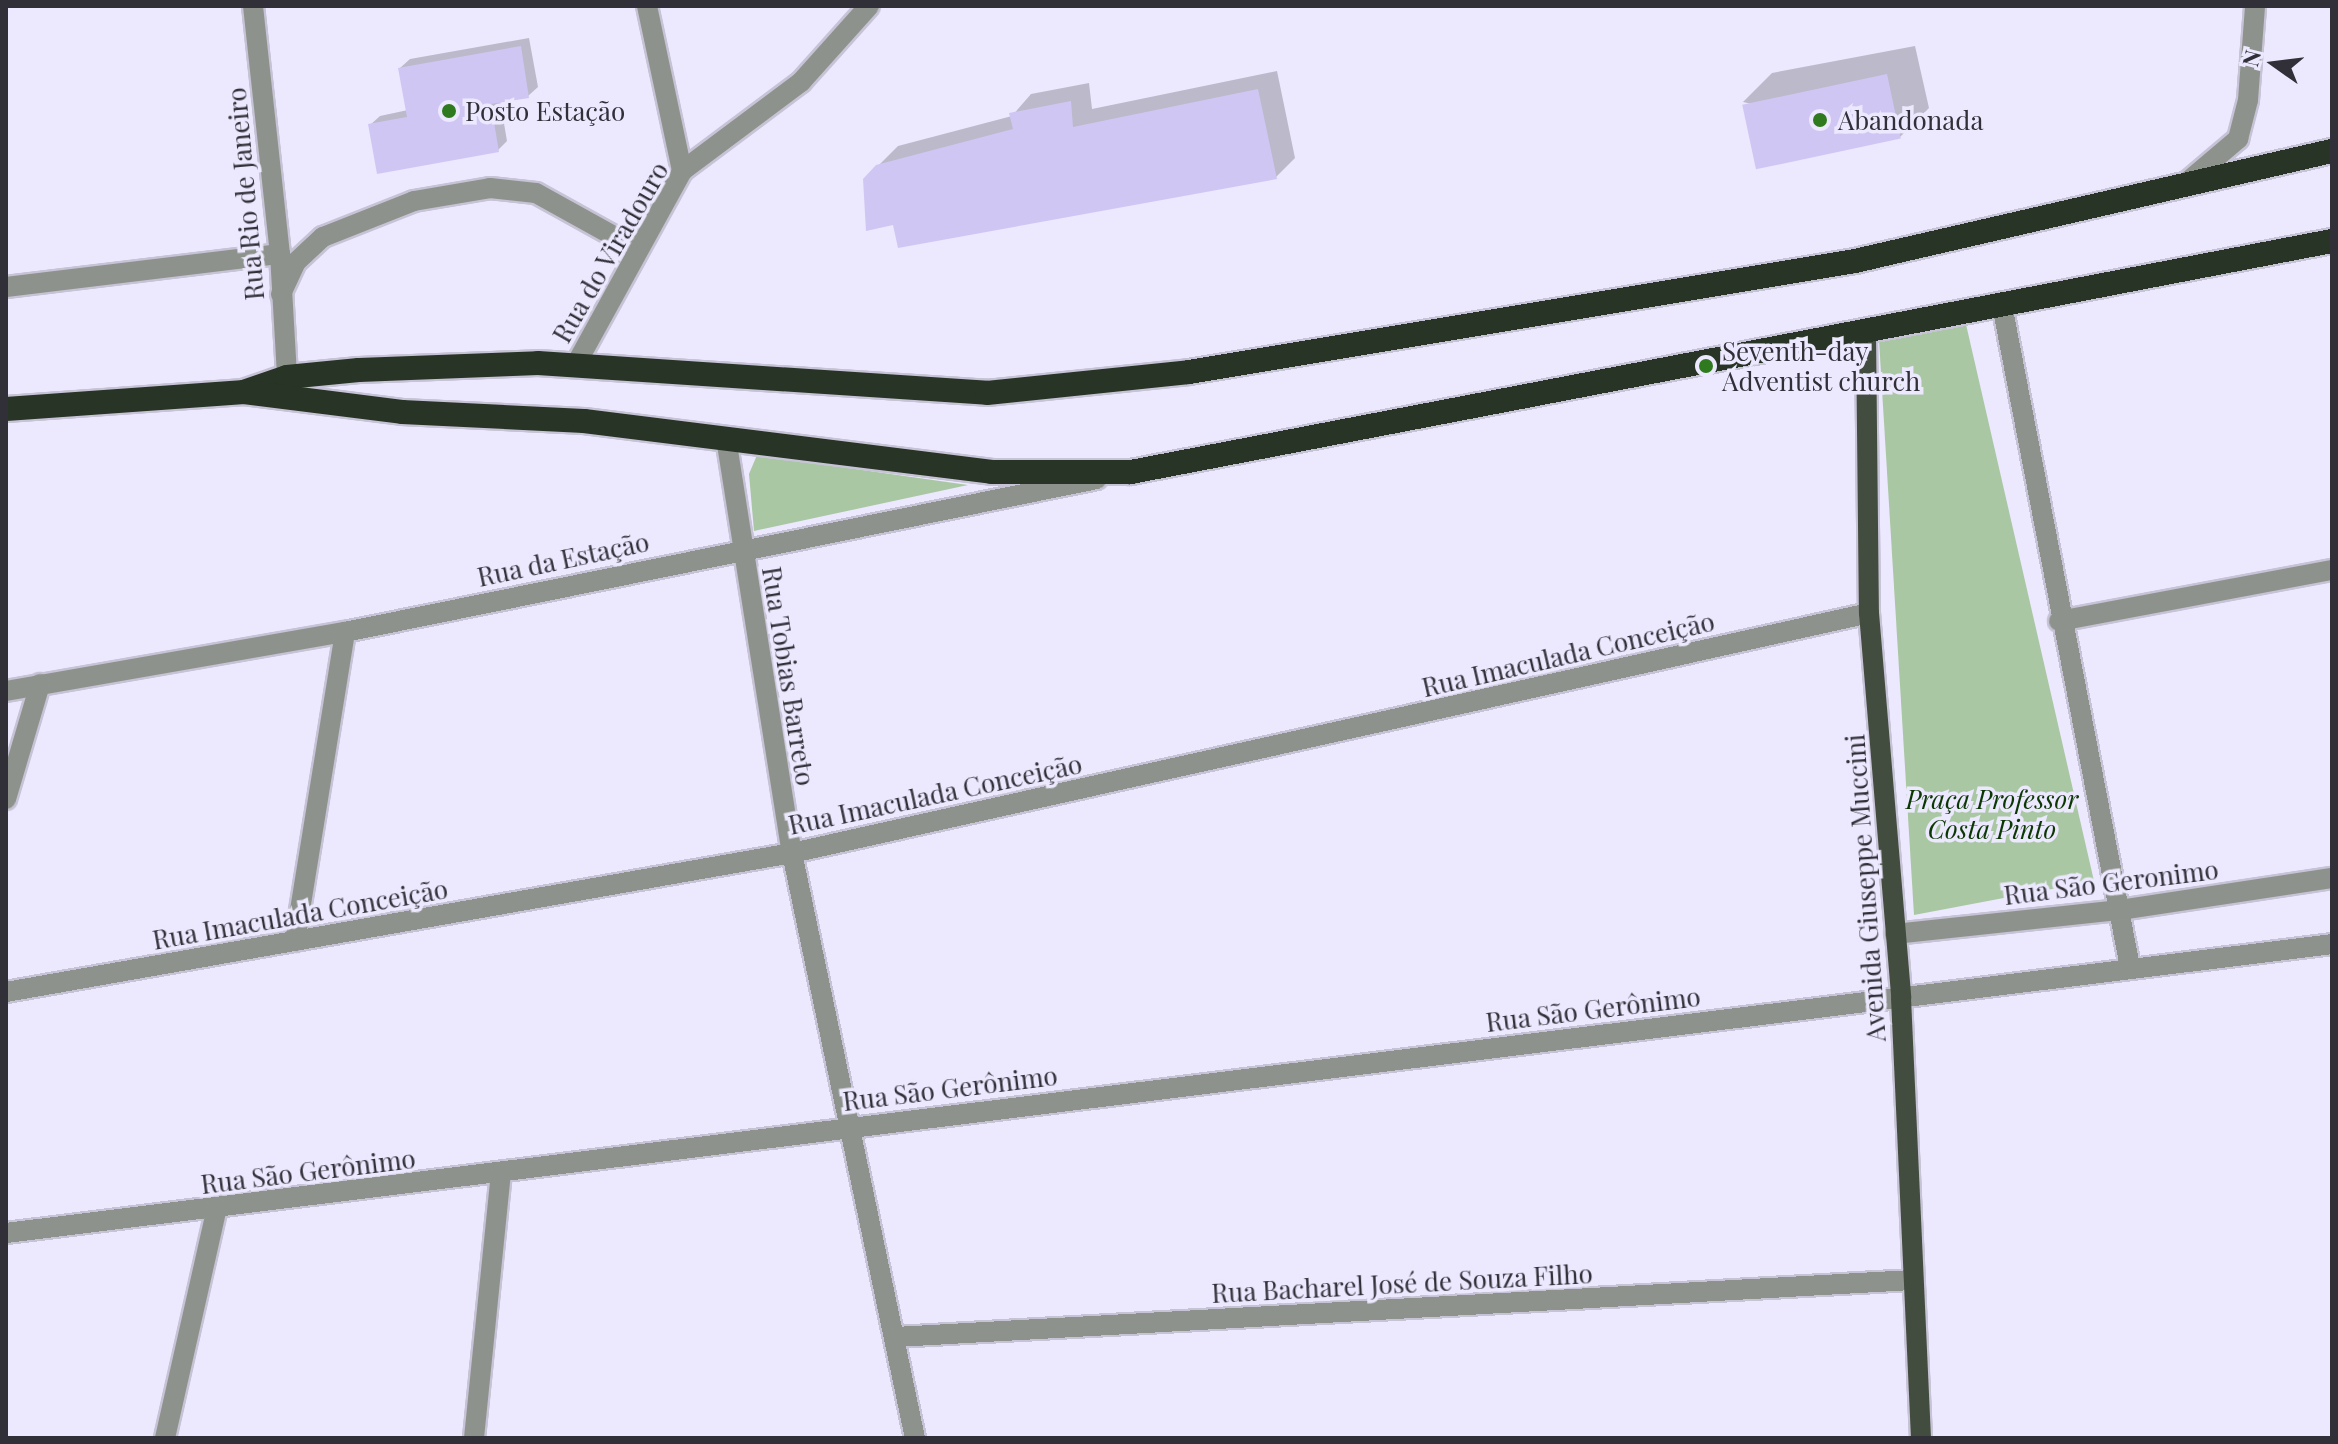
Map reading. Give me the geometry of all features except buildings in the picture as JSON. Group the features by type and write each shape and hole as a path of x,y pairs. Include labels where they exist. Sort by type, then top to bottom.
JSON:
{"highway":[{"path":"244,392 287,377 414,367 575,366 987,393 1189,372 1855,261 2332,151"},
{"path":"6,409 244,392 298,402 512,415 992,472 1131,472 1866,334 2332,241"}],"main road":[{"name":"Avenida Giuseppe Muccini","path":"1866,334 1869,613 1901,998 1921,1438"}],"street":[{"name":"Rua Rio de Janeiro","path":"253,6 280,254 287,377"},
{"path":"647,6 682,171"},
{"name":"Rua do Viradouro","path":"575,366 682,171 801,82 869,6"},
{"path":"2181,187 2238,139 2248,100 2255,6"},
{"path":"281,294 296,262 323,237 414,201 490,188 536,193 637,249"},
{"path":"6,287 280,254"},
{"path":"2002,305 2059,621 2130,967"},
{"name":"Rua Tobias Barreto","path":"726,438 792,853 846,1127 896,1337 915,1438"},
{"name":"Rua da Estação","path":"6,691 345,632 742,548 1131,472"},
{"path":"2059,621 2332,570"},
{"name":"Rua Imaculada Conceição","path":"6,992 792,853 1869,613"},
{"path":"295,941 345,632"},
{"path":"6,799 40,684"},
{"name":"Rua São Geronimo","path":"1895,934 2120,910 2332,878"},
{"path":"1901,998 2332,944"},
{"name":"Rua São Gerônimo","path":"6,1233 1901,998"},
{"path":"474,1438 501,1174"},
{"path":"165,1438 217,1208"},
{"name":"Rua Bacharel José de Souza Filho","path":"896,1337 1912,1280"}],"green space":[{"name":"Praça Professor Costa Pinto","path":"1965,320 2094,881 1914,915 1879,340"},
{"path":"757,455 968,485 754,531 749,474"}],"place":[{"name":"Posto Estação","path":"449,111"},
{"name":"Abandonada","path":"1820,120"},
{"name":"Seventh-day Adventist church","path":"1706,366"}]}
